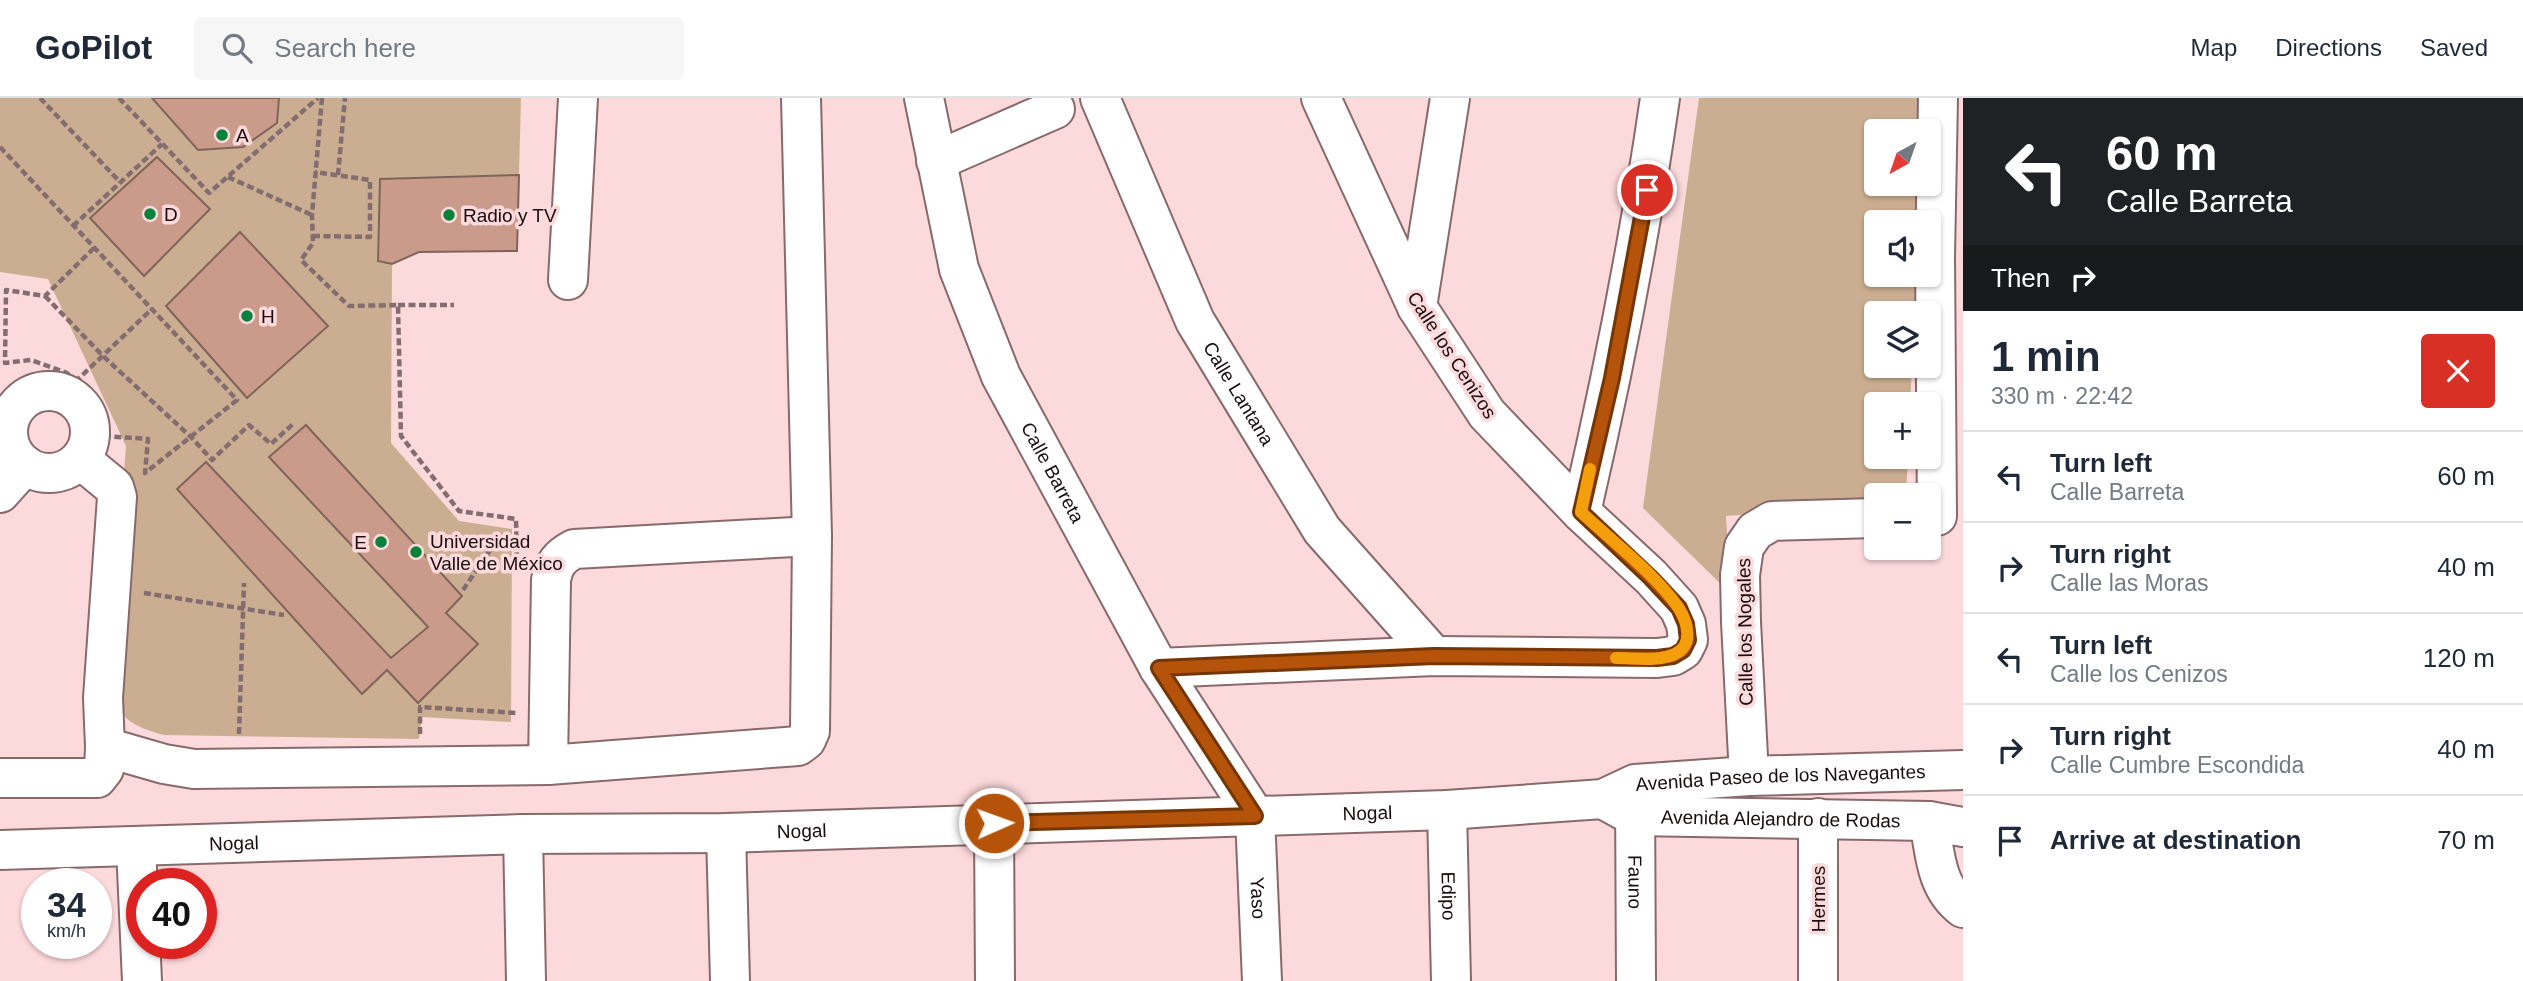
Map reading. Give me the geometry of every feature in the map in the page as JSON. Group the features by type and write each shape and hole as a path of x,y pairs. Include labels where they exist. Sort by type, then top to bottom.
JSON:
{"street":[{"path":"569,281 578,98"},
{"path":"105,747 164,764 194,769 548,765 798,746 806,740 811,719 812,536 801,98"},
{"name":"Calle Barreta","path":"924,98 959,269 1001,376 1159,668 1255,816"},
{"name":"Calle Lantana","path":"1100,98 1195,321 1322,530 1434,656"},
{"name":"Calle los Cenizos","path":"1321,98 1417,307 1487,414 1581,512 1679,608 1686,624 1688,640 1683,650 1673,656 1657,658 1434,656"},
{"path":"1417,307 1450,98"},
{"path":"1581,512 1612,378 1644,213 1660,98"},
{"path":"1938,98 1949,256 1943,515"},
{"path":"936,161 1055,109"},
{"path":"52,390 66,393 82,406 90,426 90,440 86,453 64,471 37,471 8,457 10,417 17,405 27,397 39,391 52,390"},
{"path":"0,778 97,778 104,769 103,698 117,497 114,487 80,459"},
{"name":"Calle los Nogales","path":"1749,776 1741,622 1740,575 1744,547 1755,531 1772,521 1864,518"},
{"path":"548,765 551,580 554,566 560,556 574,549 812,536"},
{"path":"1159,668 1434,656"},
{"name":"Avenida Paseo de los Navegantes","path":"1624,800 1749,776 1963,771"},
{"name":"Nogal","path":"0,850 523,834 726,833 1447,810 1624,800"},
{"name":"Avenida Alejandro de Rodas","path":"1624,800 1818,818 1946,824"},
{"name":"Fauno","path":"1624,800 1636,981"},
{"name":"Edipo","path":"1447,810 1451,981"},
{"name":"Yaso","path":"1255,816 1262,981"},
{"name":"Hermes","path":"1818,818 1820,980"},
{"path":"994,823 995,981"},
{"path":"1946,824 1940,881 1955,902 1963,908"},
{"path":"726,833 730,981"},
{"path":"523,834 526,981"},
{"path":"135,847 142,981"}],"path":[{"path":"40,98 120,181"},
{"path":"119,98 125,101 209,193 320,98"},
{"path":"320,98 312,215 313,243 301,260 349,306 454,305"},
{"path":"338,175 345,98"},
{"path":"73,226 162,144"},
{"path":"0,147 237,400 145,473"},
{"path":"313,236 370,237 370,180 315,172"},
{"path":"228,177 312,215"},
{"path":"45,296 94,248"},
{"path":"144,486 148,439 96,435 93,404 67,373 31,360 5,363 3,290 45,296 103,356 191,437 212,460 249,425 271,444 294,423"},
{"path":"398,304 401,436 459,511 516,519 517,570"},
{"path":"75,382 152,309"},
{"path":"463,590 491,549 499,543 516,544"},
{"path":"239,742 244,583"},
{"path":"112,589 284,615"},
{"path":"420,743 419,707 520,713"}],"shaded area":[{"path":"0,98 152,98 199,150 243,147 277,123 279,98 521,98 517,251 419,252 392,264 391,443 459,521 512,529 511,722 422,717 419,739 164,735 138,726 123,714 114,696 109,670 126,446 48,279 0,272"},
{"path":"1699,98 1923,98 1922,119 1864,119 1864,196 1919,196 1919,210 1864,210 1864,287 1915,287 1915,301 1864,301 1864,378 1911,378 1911,392 1864,392 1864,469 1907,469 1907,483 1864,483 1864,506 1726,516 1731,594 1643,508"}],"building":[{"name":"A","path":"152,98 279,98 277,123 243,147 198,150"},
{"name":"D","path":"157,157 210,209 144,276 90,218"},
{"name":"Radio y TV","path":"519,175 517,251 419,252 392,264 378,261 380,179"},
{"name":"H","path":"240,232 328,326 247,398 166,306"},
{"name":"E","path":"306,425 462,596 446,613 478,644 418,703 387,670 362,694 177,489 206,462 391,658 428,627 269,457"}],"slow traffic":[{"path":"1590,469 1581,512 1651,578 1679,608 1686,624 1688,640 1683,650 1673,656 1616,658"}],"place":[{"name":"A","path":"222,135"},
{"name":"D","path":"150,214"},
{"name":"Radio y TV","path":"449,215"},
{"name":"H","path":"247,316"},
{"name":"E","path":"381,542"},
{"name":"Universidad Valle de México","path":"416,552"}],"route":[{"path":"994,823 1255,816 1159,668 1434,656 1657,658 1673,656 1683,650 1688,640 1686,624 1679,608 1581,512 1612,378 1647,190"}]}
